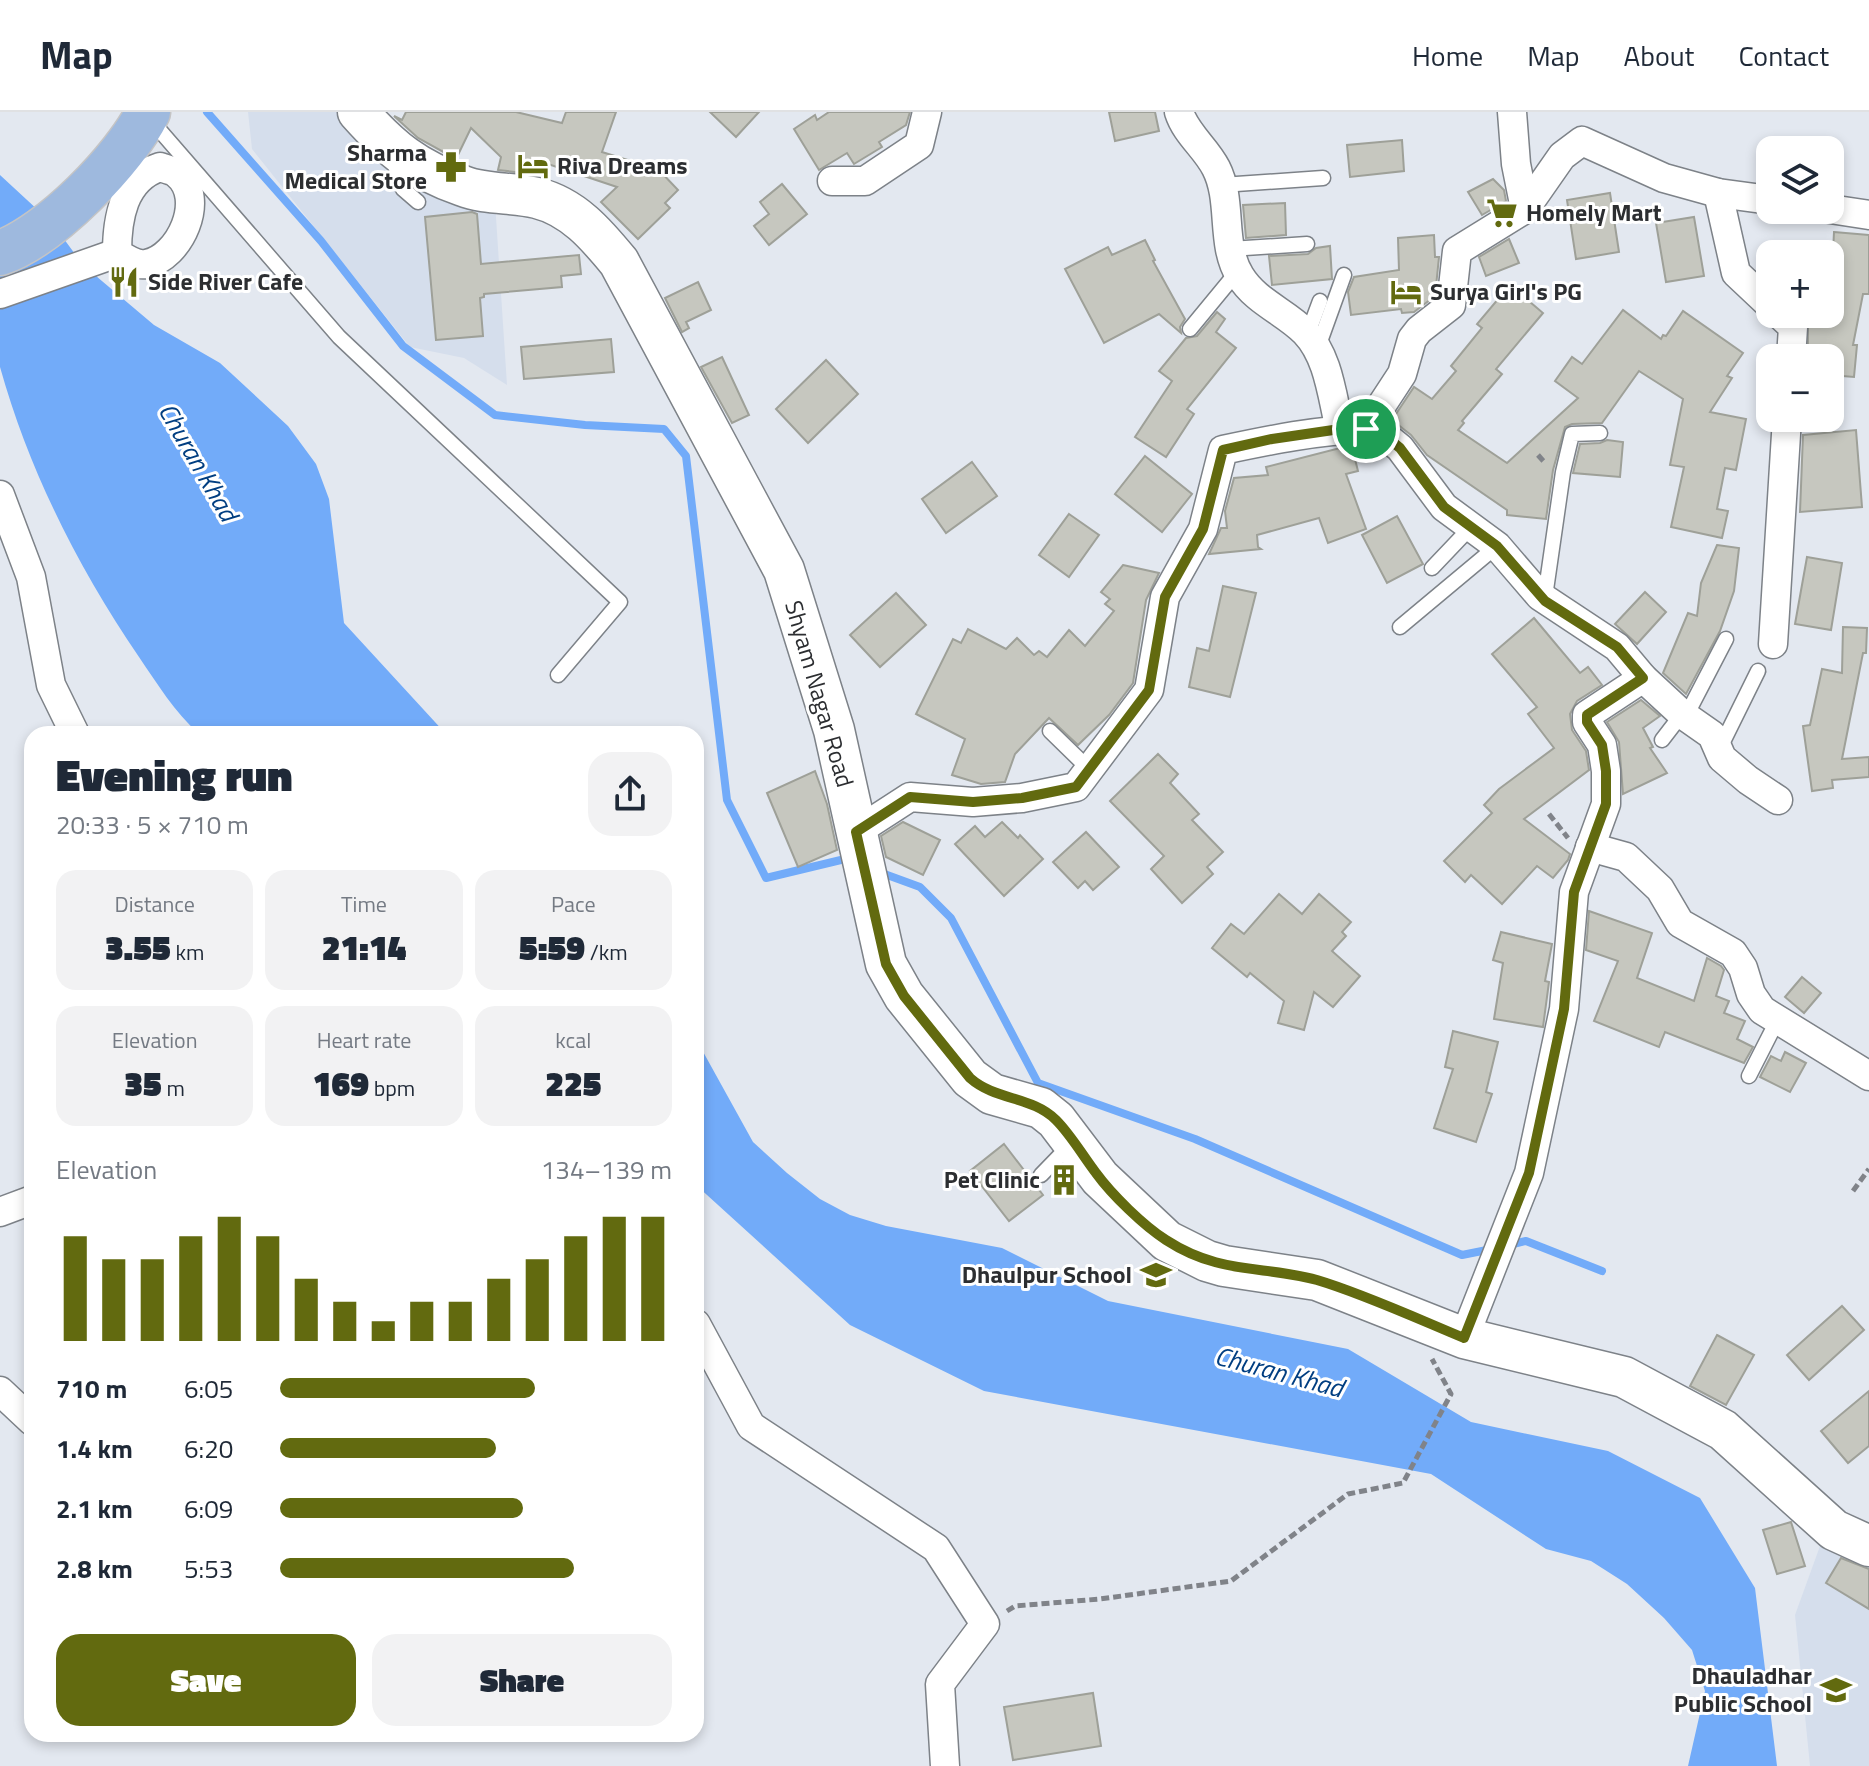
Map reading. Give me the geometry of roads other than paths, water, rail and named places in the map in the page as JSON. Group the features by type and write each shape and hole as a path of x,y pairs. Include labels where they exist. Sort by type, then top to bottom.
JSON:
{"main road":[{"path":"0,253 32,237 82,195 124,148 148,114"}],"street":[{"name":"Shyam Nagar Road","path":"358,112 389,147 421,168 466,188 538,198 564,209 589,227 619,262 784,570 834,730 886,964 904,996 970,1078 992,1094 1041,1108 1056,1120 1100,1178 1167,1241 1224,1266 1317,1280 1464,1338 1624,1377 1723,1430 1834,1530 1869,1546"},
{"path":"832,181 865,181 919,145 927,112"},
{"path":"1179,112 1216,168 1222,185 1234,260 1251,292 1312,343 1353,429"},
{"path":"1512,112 1516,164 1525,209"},
{"path":"1353,429 1402,374 1412,339 1419,330 1451,305 1457,251 1525,209 1562,156 1582,141 1664,178 1718,193 1756,198"},
{"path":"1718,193 1736,273 1756,292"},
{"path":"1844,211 1869,215"},
{"path":"0,294 117,253"},
{"path":"856,832 910,797 973,802 1022,798 1076,787 1149,690 1165,597 1203,529 1223,450 1272,439 1353,429 1384,435 1400,448 1444,507 1497,546 1540,596 1617,647 1643,678 1684,715 1712,735 1718,751 1748,780 1778,800"},
{"path":"1773,644 1786,432"},
{"path":"0,495 31,577 51,685 71,726"},
{"path":"1464,1338 1529,1173 1564,1009 1574,892 1606,804 1602,745 1587,722 1587,715 1643,678"},
{"path":"1590,847 1626,857 1660,889 1680,923 1733,953 1762,1010 1869,1076"},
{"path":"0,1212 24,1203"},
{"path":"704,1339 751,1426 936,1548 985,1624 940,1684 945,1766"},
{"path":"0,1391 24,1414"}],"lane":[{"path":"148,114 339,337 620,602 558,675"},
{"path":"389,147 403,189 418,202"},
{"path":"1222,185 1323,178"},
{"path":"1190,329 1234,260 1307,244"},
{"path":"1312,343 1344,275"},
{"path":"1312,343 1320,301"},
{"path":"1540,596 1546,590 1572,434 1600,433"},
{"path":"1432,568 1471,527"},
{"path":"1400,627 1497,546"},
{"path":"1662,740 1684,715 1726,639"},
{"path":"1718,751 1758,671"},
{"path":"1050,731 1089,769"},
{"path":"1749,1076 1778,1019"},
{"path":"1041,1175 1073,1142"}],"water":[{"name":"Churan Khad","path":"0,175 53,224 83,265 154,325 220,363 288,426 316,464 329,499 344,623 439,726 191,726 153,678 76,554 41,481 0,367"},
{"name":"Churan Khad","path":"704,1053 753,1142 820,1199 850,1215 886,1226 1002,1248 1108,1301 1348,1349 1471,1422 1608,1451 1700,1498 1755,1588 1777,1766 1688,1766 1705,1691 1692,1650 1664,1618 1627,1584 1591,1561 1546,1549 1431,1474 984,1391 850,1325 704,1192"}],"waterway":[{"path":"207,112 321,241 403,346 495,415 585,425 664,429 686,456 727,800 766,878 845,859 851,862"},
{"path":"879,872 920,887 951,918 1038,1083 1195,1139 1462,1255 1492,1249"},
{"path":"1509,1245 1526,1241 1602,1271"}],"place":[{"name":"Riva Dreams","path":"533,166"},
{"name":"Sharma Medical Store","path":"451,167"},
{"name":"Homely Mart","path":"1502,213"},
{"name":"Side River Cafe","path":"124,282"},
{"name":"Surya Girl's PG","path":"1406,292"},
{"name":"Pet Clinic","path":"1064,1180"},
{"name":"Dhaulpur School","path":"1156,1275"},
{"name":"Dhauladhar Public School","path":"1836,1690"}]}
